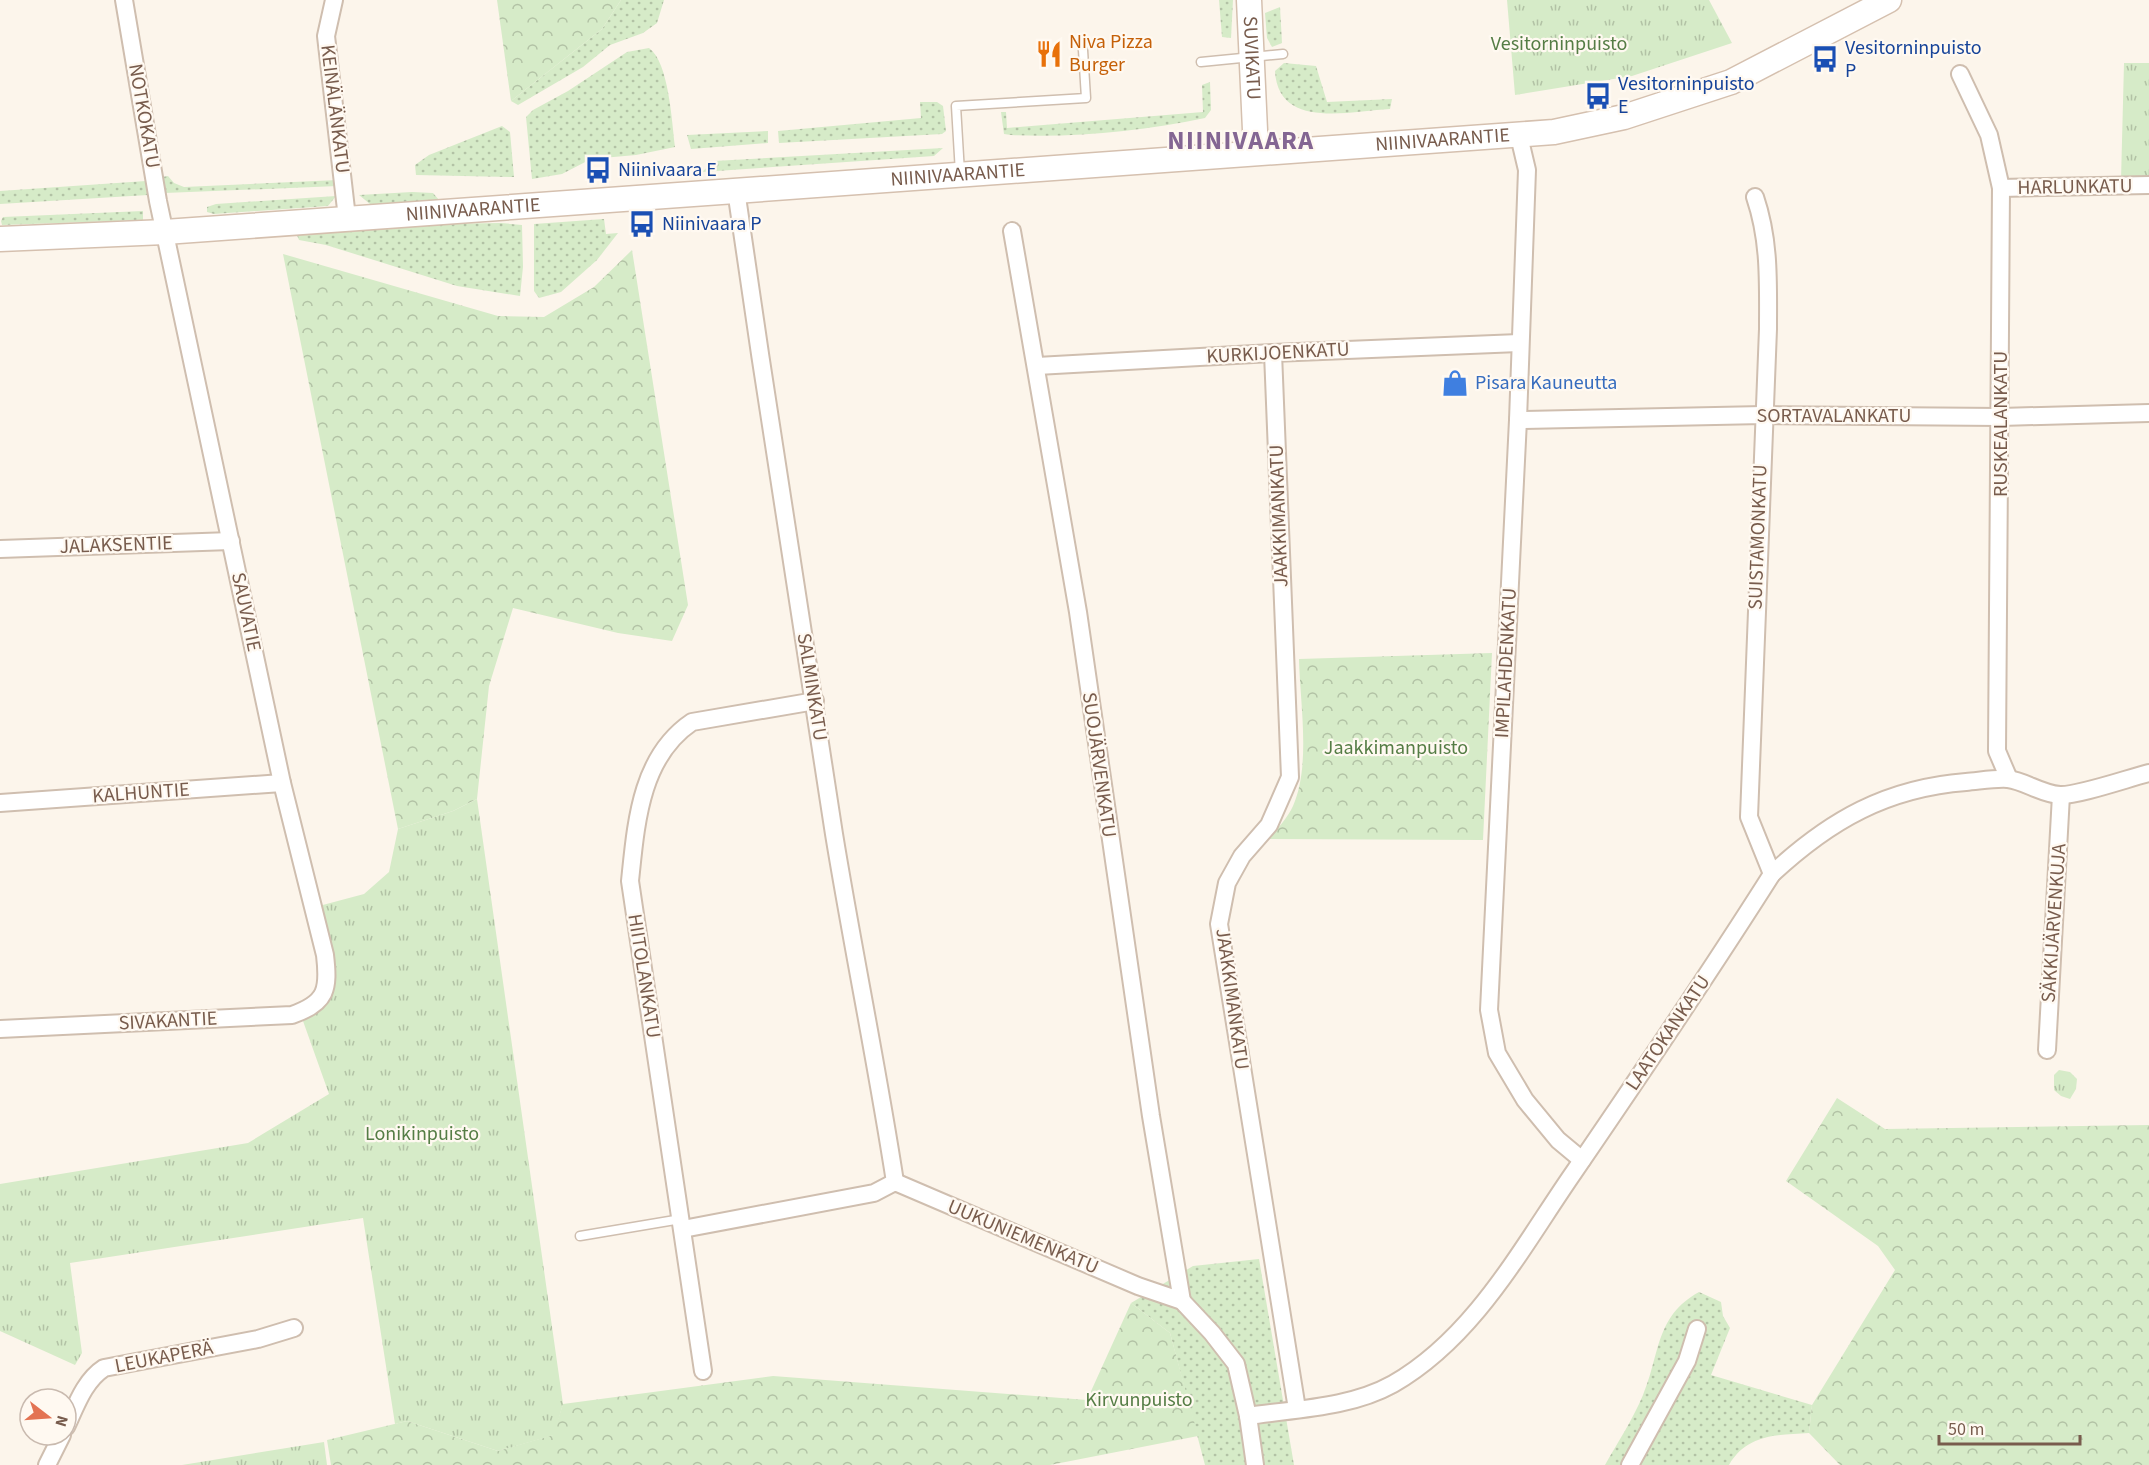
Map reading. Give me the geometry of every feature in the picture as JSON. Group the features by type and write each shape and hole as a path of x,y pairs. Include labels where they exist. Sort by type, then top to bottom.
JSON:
{"main road":[{"name":"SUVIKATU","path":"1248,0 1257,152"},
{"name":"NIINIVAARANTIE","path":"0,239 165,232 1554,132 1624,117 1716,87 1889,0"}],"street":[{"name":"NOTKOKATU","path":"124,0 165,232"},
{"name":"KEINÄLÄNKATU","path":"334,0 326,36 347,218"},
{"name":"RUSKEALANKATU","path":"1960,74 1989,135 2001,188 1997,751 2008,779"},
{"name":"IMPILAHDENKATU","path":"1519,136 1527,170 1518,420 1489,1010 1497,1053 1525,1100 1558,1140 1582,1160"},
{"name":"HARLUNKATU","path":"2001,188 2149,185"},
{"name":"SALMINKATU","path":"736,190 775,464 835,836 872,1035 895,1182"},
{"name":"SUISTAMONKATU","path":"1755,197 1765,226 1768,254 1768,329 1749,818 1772,874"},
{"name":"SUOJÄRVENKATU","path":"1012,231 1078,612 1151,1116 1182,1301"},
{"name":"SAUVATIE","path":"165,232 282,783 325,955 326,990"},
{"name":"KURKIJOENKATU","path":"1037,366 1520,343"},
{"name":"JAAKKIMANKATU","path":"1273,353 1290,777 1269,825 1242,856 1227,883 1219,924 1298,1409"},
{"name":"SORTAVALANKATU","path":"1518,420 1763,415 2001,417 2149,413"},
{"name":"JALAKSENTIE","path":"0,549 231,541"},
{"name":"HIITOLANKATU","path":"703,1371 630,881 634,837 651,771 662,749 675,733 692,722 814,701"},
{"name":"LAATOKANKATU","path":"1248,1416 1360,1398 1391,1385 1420,1366 1451,1340 1492,1290 1643,1074 1772,874 1801,847 1831,826 1870,804 1932,785 2008,779 2033,789 2061,795 2149,773"},
{"name":"KALHUNTIE","path":"0,803 282,783"},
{"name":"SÄKKIJÄRVENKUJA","path":"2047,1050 2061,795"},
{"name":"SIVAKANTIE","path":"0,1029 292,1015 307,1010 320,1001 326,990"},
{"name":"UUKUNIEMENKATU","path":"895,1182 1138,1286 1182,1301 1226,1348 1236,1364 1248,1416 1255,1465"},
{"path":"682,1224 874,1193 895,1182"},
{"name":"LEUKAPERÄ","path":"78,1402 93,1375 104,1368 258,1339 294,1328"},
{"path":"1630,1465 1687,1361 1697,1329"},
{"path":"47,1465 56,1447"}],"lane":[{"path":"960,174 956,106 1086,98 1083,50"},
{"path":"1201,62 1283,54"},
{"path":"580,1236 682,1224"}],"green space":[{"path":"497,0 621,0 602,29 511,101"},
{"path":"621,0 664,0 657,23 643,33 610,45 583,67 518,105 511,101 602,29"},
{"path":"1219,0 1233,0 1231,38 1222,37"},
{"name":"Vesitorninpuisto","path":"1507,0 1709,0 1732,43 1632,76 1515,95"},
{"path":"1280,7 1282,43 1272,47 1267,38 1265,13"},
{"path":"649,48 656,55 665,79 675,147 636,155 591,159 562,174 532,179 526,117 533,110 568,91 627,52"},
{"path":"1284,63 1316,66 1327,102 1392,99 1390,109 1319,113 1302,109 1289,102 1279,90 1275,71"},
{"path":"2124,63 2149,63 2149,180 2121,180"},
{"path":"1210,82 1211,110 1205,118 1157,127 1108,132 1035,136 1004,134 1001,112 1006,112 1007,128 1203,112 1202,85"},
{"path":"920,102 937,102 943,106 946,131 942,134 779,143 778,131 921,118"},
{"path":"502,126 510,132 514,177 416,175 415,165 429,155"},
{"path":"768,131 768,143 691,149 687,135"},
{"path":"943,148 934,156 702,172 714,161"},
{"path":"168,176 174,183 184,187 338,180 338,186 165,193 162,177"},
{"path":"146,181 148,195 0,204 0,191"},
{"path":"433,193 439,200 370,204 359,195"},
{"path":"336,196 328,206 214,214 207,212 207,207 216,204"},
{"path":"143,211 143,220 2,225 1,221 3,217"},
{"path":"604,219 606,234 618,233 597,260 561,292 539,298 534,291 534,224"},
{"path":"431,224 522,225 523,267 520,296 457,286 326,245 299,240 296,233"},
{"path":"632,250 688,605 672,641 618,633 513,608 489,686 477,799 453,811 398,829 283,254 498,316 544,317 594,287"},
{"name":"Jaakkimanpuisto","path":"1492,653 1483,840 1268,839 1285,820 1293,806 1302,772 1303,734 1299,659"},
{"name":"Lonikinpuisto","path":"477,799 563,1404 554,1435 498,1451 407,1421 395,1424 363,1218 70,1263 82,1353 75,1365 0,1331 0,1184 248,1143 329,1094 303,1021 324,1004 319,906 364,894 389,872 398,829 453,811"},
{"path":"2059,1070 2070,1072 2077,1079 2076,1089 2070,1099 2054,1090 2054,1075"},
{"path":"1837,1098 1885,1129 2149,1125 2149,1465 1840,1465 1809,1433 1812,1405 1895,1270 1878,1246 1786,1181"},
{"path":"1259,1259 1294,1465 1205,1465 1170,1333 1131,1303 1193,1266"},
{"path":"1699,1292 1721,1302 1723,1316 1730,1328 1711,1375 1812,1405 1809,1433 1774,1436 1754,1442 1736,1455 1729,1465 1605,1465 1643,1395 1666,1325 1685,1302"},
{"name":"Kirvunpuisto","path":"1131,1303 1170,1333 1198,1436 1050,1465 331,1465 327,1440 407,1421 498,1451 553,1435 563,1404 773,1376 1087,1400"},
{"path":"324,1442 327,1465 182,1465"}],"place":[{"name":"Niva Pizza Burger","path":"1049,54"},
{"name":"Vesitorninpuisto P","path":"1825,59"},
{"name":"Vesitorninpuisto E","path":"1598,96"},
{"name":"Niinivaara E","path":"598,170"},
{"name":"Niinivaara P","path":"642,224"},
{"name":"Pisara Kauneutta","path":"1455,383"}],"district":[{"name":"NIINIVAARA","path":"1241,140"}]}
